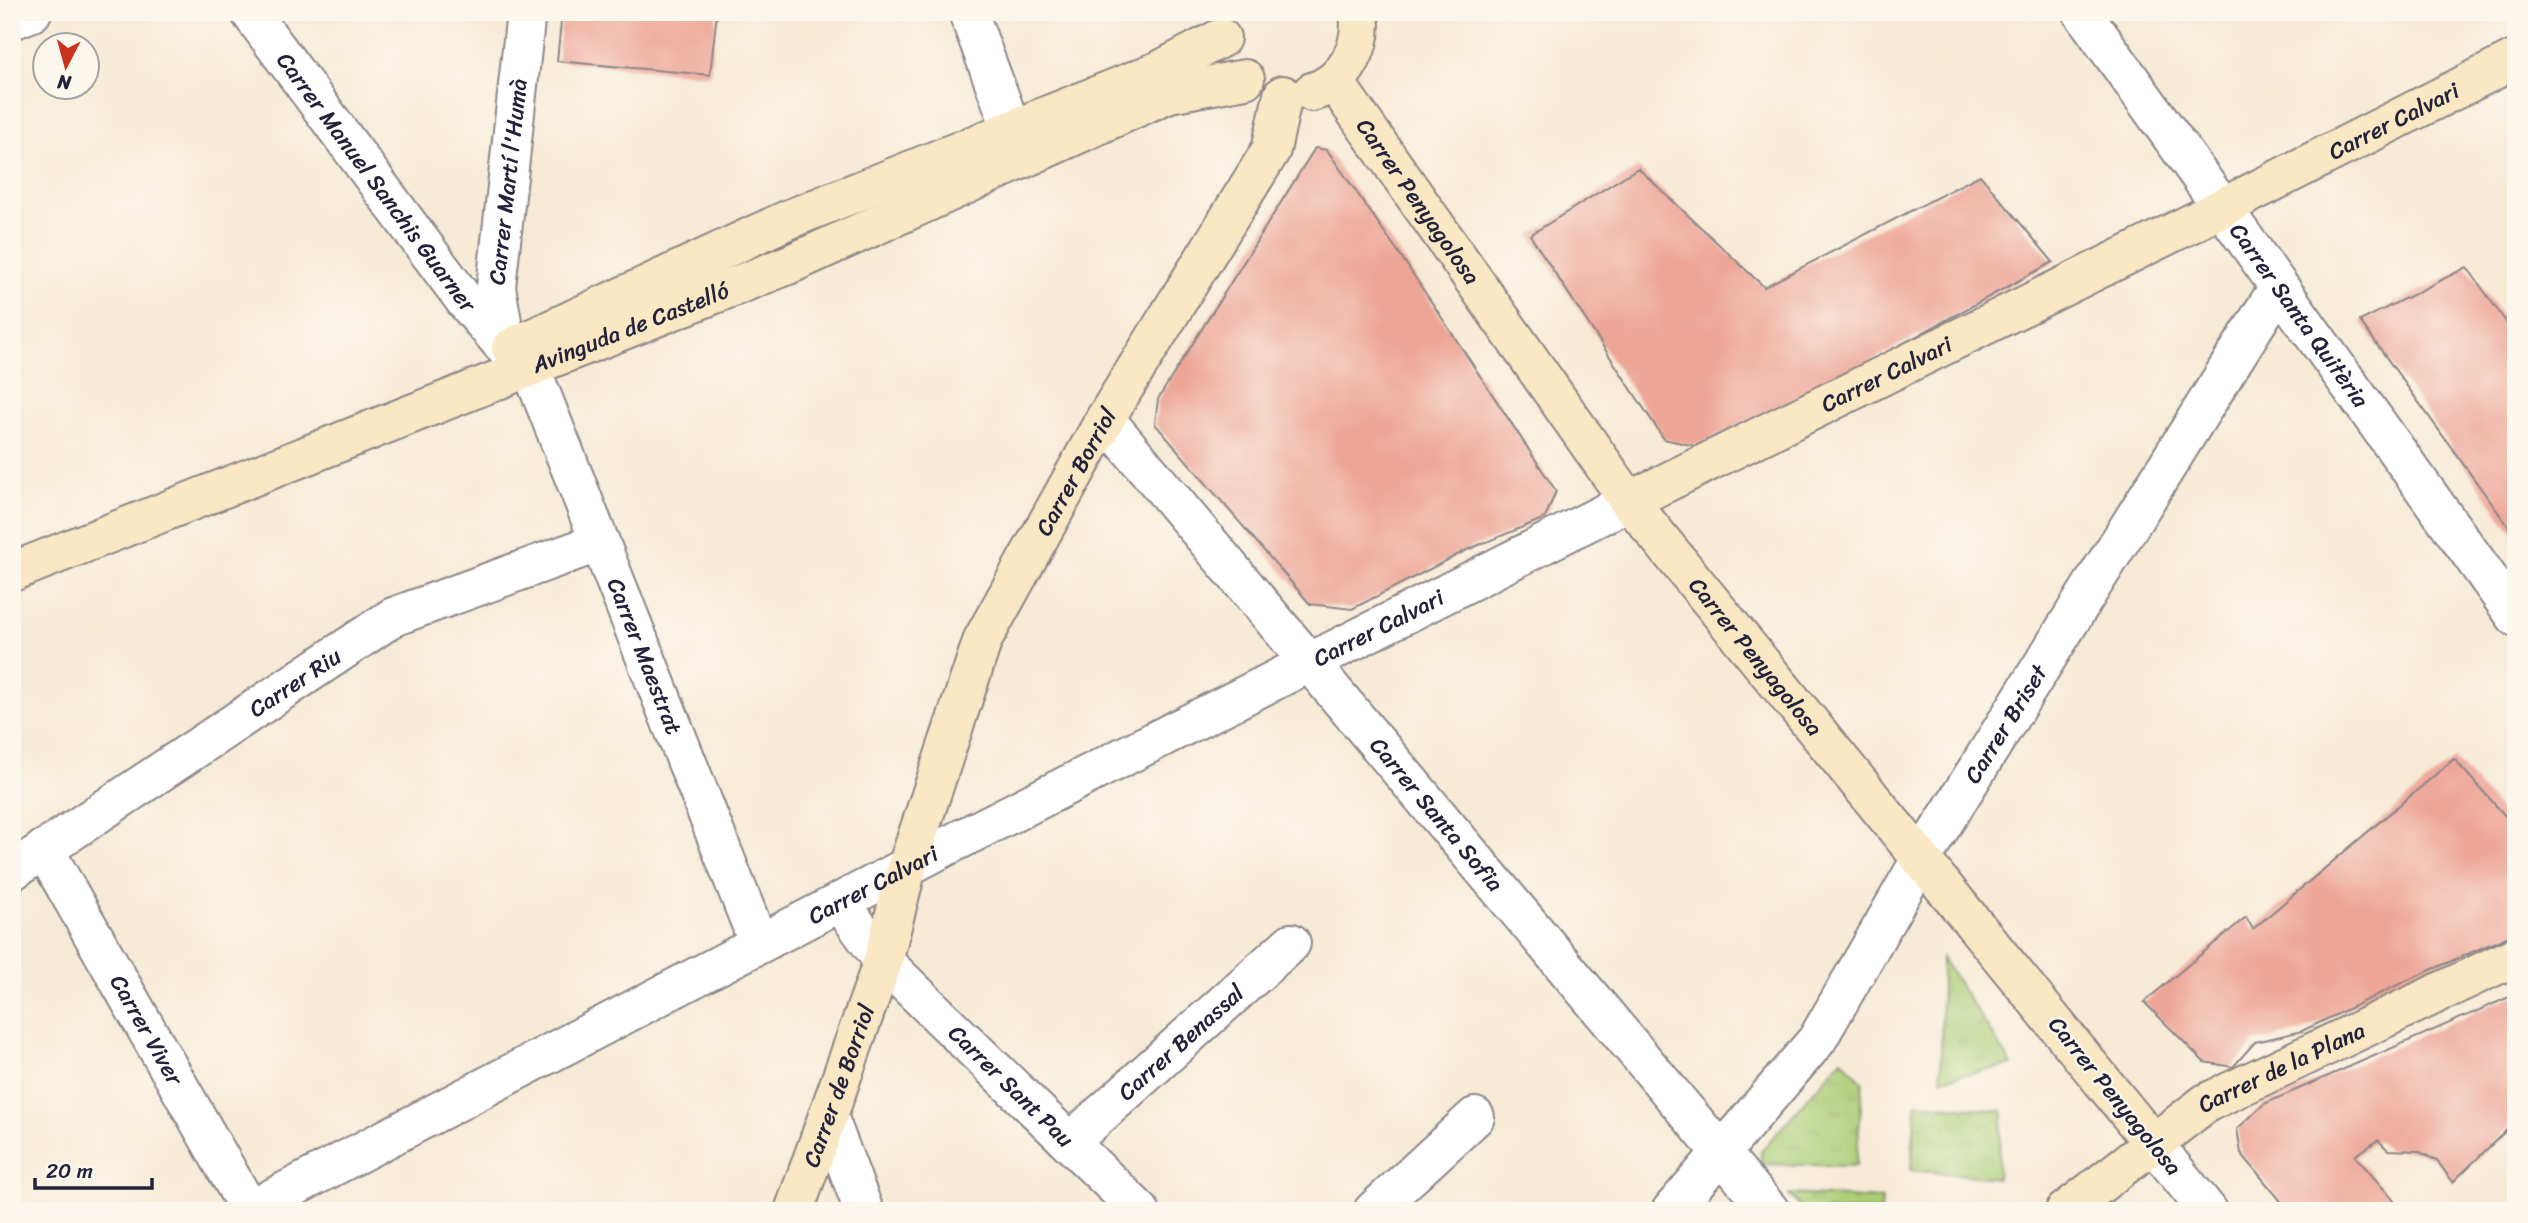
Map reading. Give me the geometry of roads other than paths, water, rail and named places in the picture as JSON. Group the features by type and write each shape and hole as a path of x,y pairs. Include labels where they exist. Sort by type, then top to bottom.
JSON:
{"street":[{"path":"12,20 32,12"},
{"name":"Carrer Manuel Sanchis Guarner","path":"250,12 465,301 518,358"},
{"name":"Carrer Martí l'Humà","path":"518,358 496,287 527,12"},
{"path":"968,12 1012,130"},
{"path":"1221,25 1229,61 1245,79 1263,90 1283,96 1301,95 1334,81 1348,65 1358,46 1361,25 1359,12"},
{"name":"Carrer Santa Quitèria","path":"2082,12 2516,617"},
{"name":"Avinguda de Castelló","path":"12,572 518,358 787,220 1158,71 1221,25"},
{"name":"Carrer Calvari","path":"249,1211 907,867 1629,501 2516,59"},
{"name":"Avinguda de Castelló","path":"12,547 518,358 789,265 1169,93 1245,79"},
{"name":"Carrer Penyagolosa","path":"1334,81 1629,501 2208,1211"},
{"name":"Carrer Borriol","path":"907,867 983,639 1105,419 1271,150 1283,96"},
{"name":"Carrer Briset","path":"1671,1211 1817,1040 1921,859 2279,287"},
{"name":"Carrer Maestrat","path":"518,358 600,542 759,944"},
{"name":"Carrer Santa Sofia","path":"1105,419 1770,1211"},
{"name":"Carrer Riu","path":"12,871 393,617 600,542"},
{"name":"Carrer Viver","path":"44,849 249,1211"},
{"name":"Carrer de Borriol","path":"793,1211 883,961 907,867"},
{"path":"840,902 883,961"},
{"name":"Carrer Benassal","path":"1070,1142 1291,943"},
{"name":"Carrer de la Plana","path":"2065,1211 2206,1103 2516,956"},
{"name":"Carrer Sant Pau","path":"883,961 1140,1211"},
{"path":"828,1116 863,1211"},
{"path":"1373,1211 1475,1117"}]}
